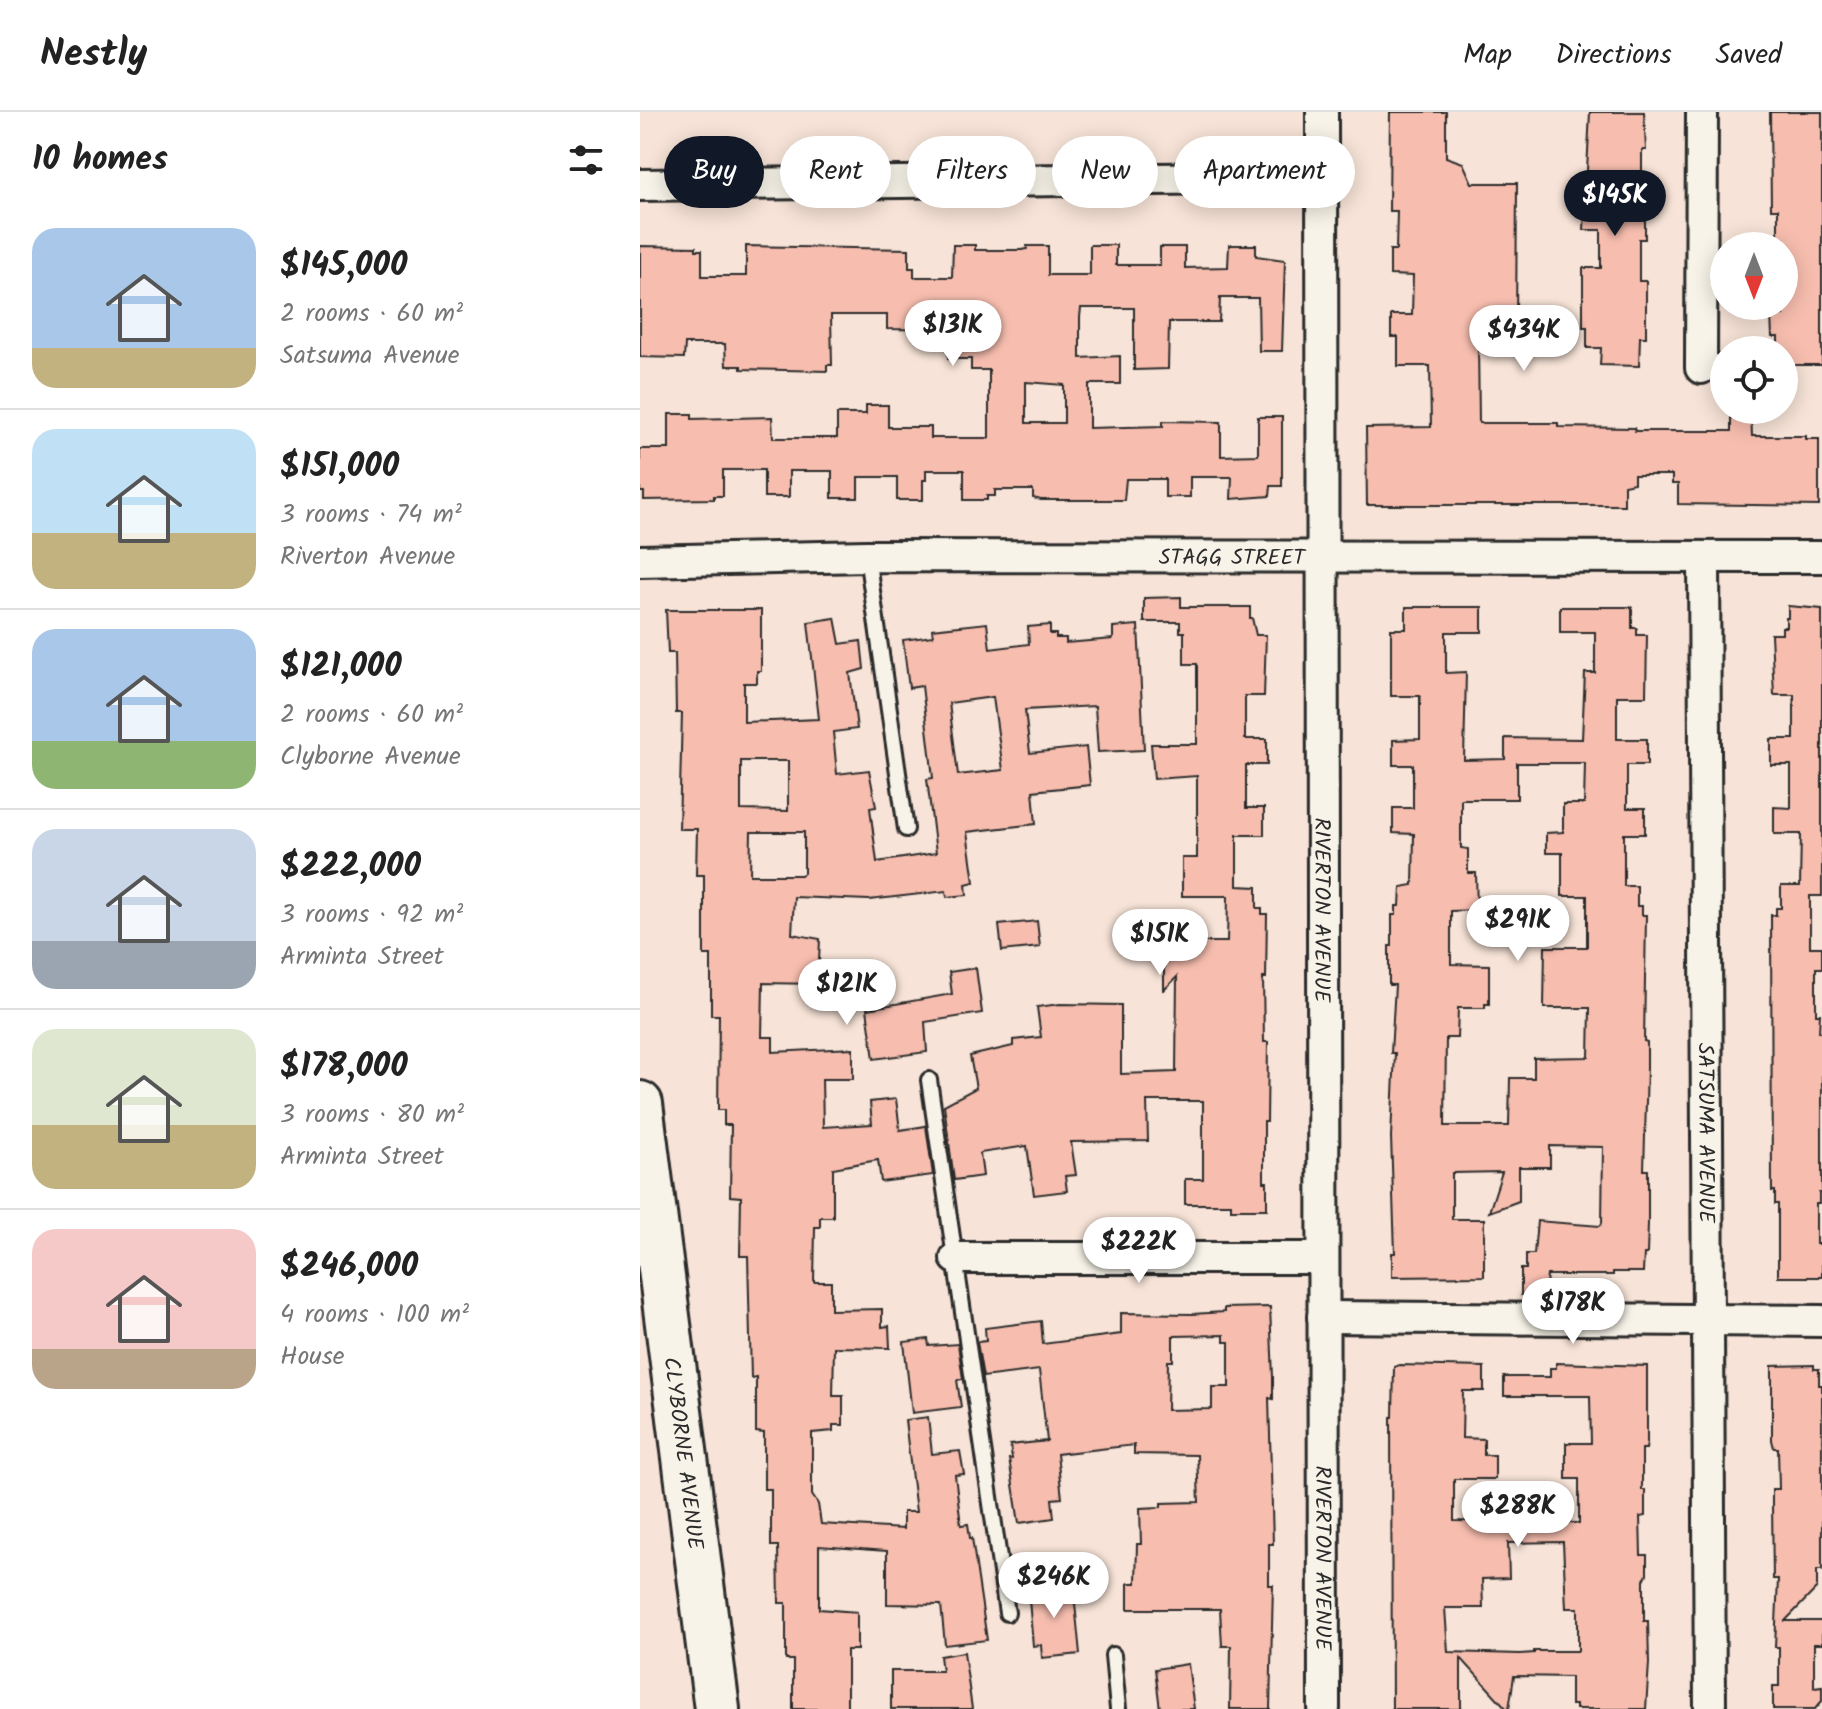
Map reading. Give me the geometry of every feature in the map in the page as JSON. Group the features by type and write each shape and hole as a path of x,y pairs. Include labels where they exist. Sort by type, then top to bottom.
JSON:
{"main road":[{"name":"CLYBORNE AVENUE","path":"640,1104 654,1320 717,1709"}],"street":[{"name":"RIVERTON AVENUE","path":"1322,112 1322,136"},
{"path":"1701,368 1702,112"},
{"path":"640,185 1174,179"},
{"name":"RIVERTON AVENUE","path":"1322,208 1324,1709"},
{"name":"STAGG STREET","path":"640,561 867,556 1822,557"},
{"name":"SATSUMA AVENUE","path":"1704,557 1710,1709"},
{"path":"956,1258 1323,1258"},
{"path":"1323,1317 1822,1321"}],"lane":[{"path":"867,556 906,829"},
{"path":"929,1080 1007,1613"},
{"path":"1113,1655 1118,1709"}],"building":[{"path":"1390,112 1446,112 1446,157 1463,163 1472,183 1517,183 1516,328 1502,328 1502,341 1478,341 1479,423 1558,423 1558,427 1634,428 1635,431 1731,431 1731,424 1752,424 1752,436 1806,436 1806,439 1819,439 1819,506 1678,504 1678,484 1672,484 1672,475 1634,475 1634,483 1624,485 1624,505 1367,505 1366,428 1431,427 1430,366 1398,366 1398,337 1391,337 1391,315 1412,315 1413,276 1390,275 1390,250 1396,250 1397,211 1389,211"},
{"path":"1590,112 1644,112 1646,150 1642,150 1642,176 1638,176 1638,217 1645,217 1645,239 1639,239 1639,281 1646,281 1646,337 1640,337 1639,366 1600,365 1601,348 1587,348 1587,327 1583,327 1583,268 1601,268 1601,230 1584,230"},
{"path":"1770,112 1822,112 1822,365 1798,365 1798,336 1772,336 1771,320 1798,320 1798,232 1778,232 1778,209 1771,209"},
{"path":"953,245 975,245 975,250 1022,250 1027,246 1048,246 1048,275 1090,275 1090,245 1116,245 1116,265 1160,265 1160,247 1185,247 1185,268 1228,267 1229,245 1256,245 1256,256 1285,260 1282,351 1259,351 1258,298 1220,298 1219,322 1169,322 1168,369 1134,370 1134,308 1081,308 1080,317 1080,358 1120,356 1120,384 1089,384 1089,428 1163,426 1163,421 1221,422 1221,456 1258,455 1258,417 1282,417 1282,486 1271,486 1270,496 1231,499 1232,477 1190,477 1190,497 1165,497 1165,479 1126,479 1124,500 1041,500 1033,498 1033,490 995,490 995,496 987,496 987,500 964,500 964,470 926,470 923,500 897,500 897,477 858,477 858,498 832,498 832,471 789,471 789,497 764,497 764,470 723,470 723,496 714,496 714,499 644,500 644,492 640,492 640,449 669,449 669,414 692,414 692,419 772,417 773,438 837,438 837,414 866,414 866,405 888,405 888,427 931,427 931,438 989,438 989,370 971,370 971,359 948,359 948,330 887,329 887,315 831,315 832,365 827,365 827,371 726,366 725,344 685,344 684,358 640,357 640,246 696,247 696,250 702,250 702,276 746,276 746,246 909,249 909,268 914,268 914,277 952,277","holes":["1026,382 1064,385 1064,423 1026,423"]},
{"path":"1181,597 1181,607 1250,607 1256,635 1266,635 1264,696 1245,696 1245,739 1267,739 1267,765 1246,765 1246,808 1264,808 1264,835 1237,835 1237,886 1257,887 1257,908 1262,908 1262,914 1267,914 1266,978 1263,978 1264,1042 1268,1042 1267,1122 1264,1122 1267,1209 1231,1209 1231,1204 1185,1204 1185,1179 1203,1179 1203,1101 1147,1101 1148,1141 1071,1142 1076,1175 1065,1176 1067,1191 1034,1195 1027,1146 980,1153 983,1176 954,1180 944,1105 976,1088 970,1056 1013,1046 1013,1040 1041,1037 1037,1007 1060,1004 1121,1005 1121,1074 1176,1072 1177,977 1164,990 1164,942 1227,942 1228,896 1182,896 1182,858 1197,858 1197,776 1154,779 1151,744 1197,744 1197,664 1184,664 1184,632 1180,632 1180,622 1144,622 1144,598"},
{"path":"1788,606 1822,609 1822,896 1810,896 1810,947 1822,947 1822,968 1816,968 1816,1014 1820,1014 1819,1032 1822,1032 1822,1193 1819,1193 1819,1204 1816,1204 1816,1244 1822,1244 1822,1277 1778,1277 1778,1204 1775,1204 1775,1191 1772,1191 1771,915 1776,915 1776,908 1781,908 1781,886 1800,886 1801,834 1774,834 1774,807 1791,808 1791,765 1771,765 1771,739 1794,739 1794,695 1774,695 1771,634 1782,634 1782,627 1786,627 1788,618"},
{"path":"1406,607 1482,607 1482,632 1446,632 1446,673 1466,672 1464,760 1505,759 1505,738 1582,739 1585,673 1595,673 1595,632 1560,632 1560,607 1632,607 1632,628 1637,628 1637,635 1647,635 1646,696 1617,696 1617,739 1647,739 1647,765 1627,765 1627,808 1645,808 1645,834 1624,834 1624,886 1637,886 1637,906 1642,906 1642,915 1646,915 1644,1170 1648,1170 1648,1223 1643,1272 1547,1275 1545,1295 1521,1295 1521,1269 1526,1269 1526,1254 1534,1254 1537,1221 1600,1226 1602,1223 1603,1147 1550,1146 1550,1167 1519,1167 1519,1201 1489,1212 1502,1172 1452,1173 1452,1219 1484,1219 1484,1276 1392,1277 1392,1253 1395,1253 1391,1137 1395,1053 1391,1053 1395,985 1389,985 1389,946 1392,946 1392,915 1396,915 1396,906 1400,906 1401,887 1413,885 1414,834 1393,833 1393,808 1413,808 1413,765 1393,765 1393,740 1420,739 1420,696 1391,696 1391,629 1406,629","holes":["1517,763 1585,763 1584,804 1563,804 1563,832 1546,833 1546,853 1562,853 1562,896 1587,896 1587,947 1545,947 1544,1008 1590,1008 1589,1057 1534,1058 1534,1078 1510,1078 1509,1126 1445,1126 1446,1038 1457,1038 1458,1008 1485,1008 1485,1004 1489,1004 1489,965 1451,964 1451,911 1477,910 1476,873 1468,873 1468,849 1461,848 1461,799 1517,799"]},
{"path":"666,610 761,610 761,671 757,671 757,683 744,683 744,722 819,719 808,622 835,618 840,644 861,641 864,669 850,673 857,729 833,732 837,774 869,770 876,807 870,808 877,862 936,853 927,779 933,778 922,686 909,688 903,640 933,636 932,629 987,623 990,649 1029,644 1028,627 1050,625 1050,634 1056,634 1056,638 1066,638 1066,643 1113,639 1113,627 1138,625 1144,750 1098,752 1095,706 1025,710 1030,753 1086,747 1090,785 1033,791 1036,824 967,832 974,882 966,884 967,895 947,897 946,891 869,900 794,897 792,934 820,939 818,984 763,983 762,1037 773,1037 773,1052 853,1048 853,1079 822,1079 823,1127 872,1124 870,1102 896,1099 900,1130 926,1126 933,1175 881,1182 878,1160 833,1168 833,1217 820,1217 820,1227 815,1227 814,1282 831,1282 831,1310 882,1309 882,1327 889,1326 890,1348 834,1347 833,1396 843,1396 843,1425 833,1425 833,1431 812,1433 812,1495 818,1504 821,1524 903,1529 903,1512 916,1512 905,1420 928,1417 932,1454 960,1451 964,1474 955,1475 961,1525 968,1524 972,1538 987,1640 945,1645 941,1605 887,1604 887,1551 819,1546 819,1609 857,1612 857,1650 847,1650 847,1709 793,1709 793,1660 786,1660 786,1603 779,1603 778,1546 771,1546 771,1489 764,1489 764,1433 756,1432 756,1377 751,1378 748,1256 740,1256 741,1197 730,1196 731,1125 724,1125 724,1110 718,1110 719,1015 711,1015 711,955 704,955 704,875 696,875 697,829 679,829 682,713 676,713 675,653 668,653","holes":["993,697 1003,770 958,775 949,703","741,761 788,761 788,811 741,810","751,832 804,832 804,873 750,875"]},
{"path":"1037,921 1040,947 1002,951 999,925"},
{"path":"976,968 982,1013 925,1022 927,1052 874,1059 867,1009 952,994 949,972"},
{"path":"1270,1307 1273,1544 1269,1544 1269,1585 1273,1585 1270,1709 1230,1709 1231,1646 1222,1646 1220,1609 1128,1609 1128,1583 1136,1583 1137,1544 1141,1544 1140,1508 1161,1507 1161,1503 1199,1502 1197,1455 1134,1454 1134,1445 1057,1454 1062,1498 1052,1499 1054,1518 1019,1523 1009,1459 1012,1459 1010,1445 1047,1441 1039,1370 983,1377 977,1342 986,1341 985,1328 1041,1321 1043,1344 1121,1334 1121,1313 1192,1314 1224,1312 1224,1308","holes":["1224,1335 1224,1342 1229,1342 1229,1387 1212,1387 1212,1409 1167,1410 1168,1361 1173,1361 1173,1336"]},
{"path":"928,1339 929,1346 958,1344 963,1379 957,1380 961,1407 912,1413 904,1342"},
{"path":"1556,1363 1647,1366 1647,1443 1646,1449 1642,1449 1645,1516 1640,1517 1641,1555 1647,1555 1644,1580 1644,1621 1648,1621 1649,1663 1646,1709 1576,1709 1576,1705 1571,1705 1571,1677 1514,1676 1507,1709 1461,1658 1461,1709 1392,1709 1391,1417 1394,1367 1484,1367 1484,1391 1463,1391 1462,1438 1484,1439 1484,1455 1495,1455 1495,1479 1454,1479 1454,1521 1579,1523 1579,1479 1566,1479 1566,1443 1591,1443 1590,1396 1504,1396 1504,1377 1550,1377 1550,1368 1556,1368","holes":["1563,1542 1566,1608 1578,1608 1578,1651 1520,1654 1448,1652 1445,1608 1483,1608 1482,1579 1509,1578 1508,1543"]},
{"path":"1814,1365 1814,1369 1819,1369 1819,1385 1822,1385 1822,1570 1817,1570 1817,1588 1785,1621 1822,1621 1822,1644 1814,1644 1814,1687 1822,1686 1822,1701 1815,1709 1773,1709 1773,1686 1779,1686 1779,1647 1775,1647 1778,1579 1773,1579 1772,1489 1779,1489 1778,1448 1774,1448 1772,1440 1772,1366"},
{"path":"1073,1583 1080,1654 1042,1658 1041,1645 1033,1646 1028,1588"},
{"path":"964,1652 972,1709 891,1709 891,1671 942,1671 940,1656"},
{"path":"1188,1664 1194,1709 1160,1709 1155,1669"}]}
